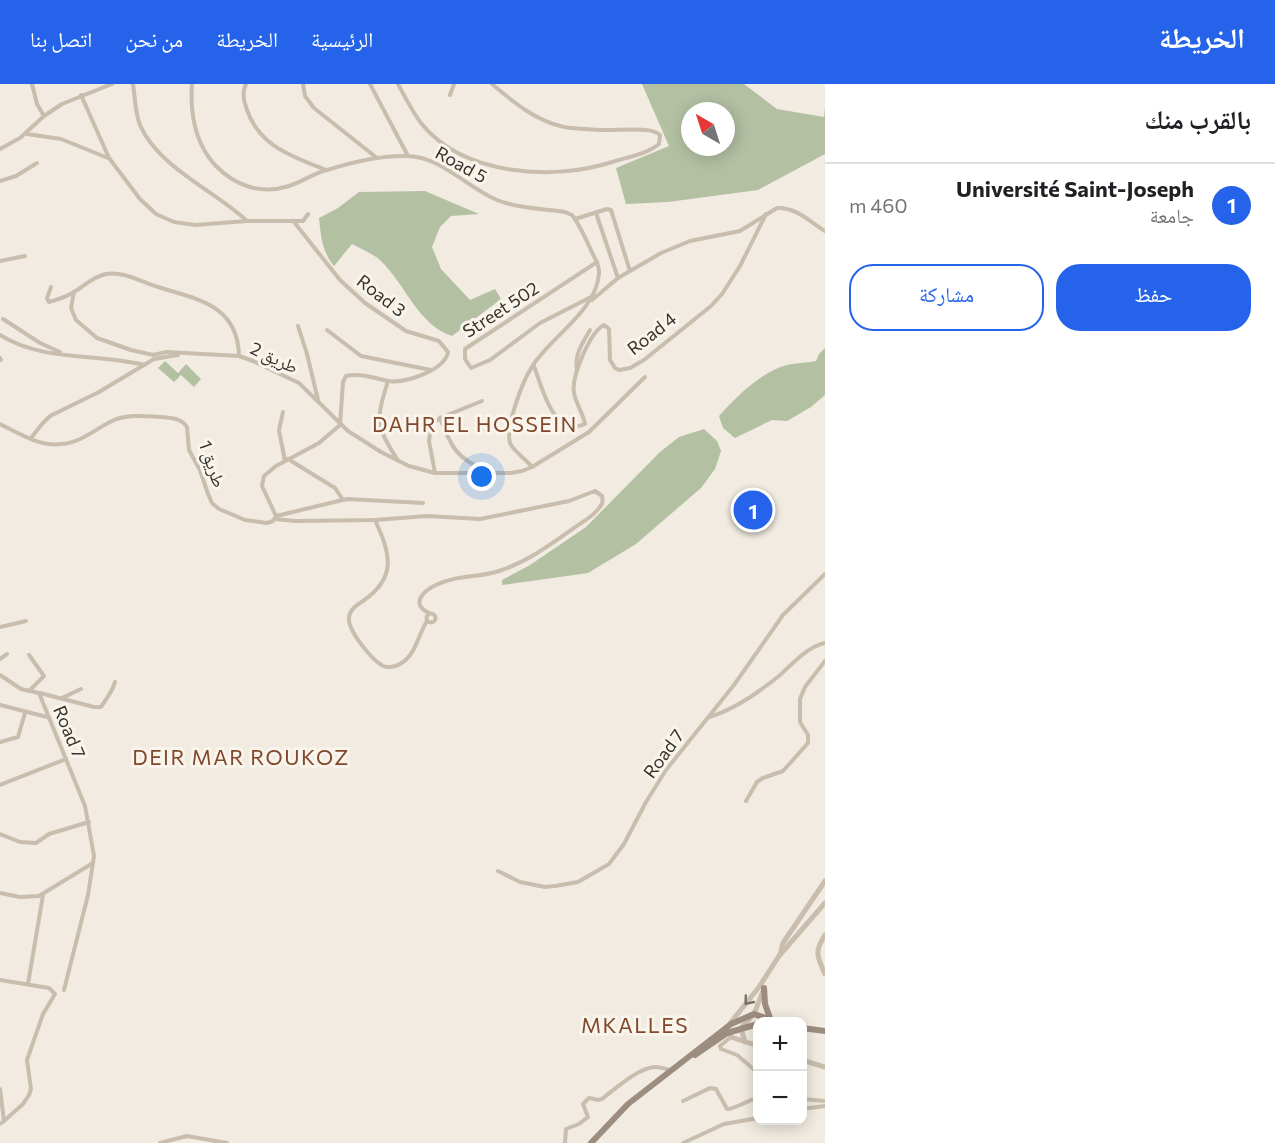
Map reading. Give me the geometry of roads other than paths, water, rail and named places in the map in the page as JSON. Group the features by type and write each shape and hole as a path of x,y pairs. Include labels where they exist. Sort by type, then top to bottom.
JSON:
{"main road":[{"path":"764,988 765,1004 770,1017"},
{"path":"591,1143 627,1104 670,1070 729,1032 741,1018 754,1014 766,1017"},
{"path":"729,1032 753,1025"},
{"path":"807,1029 825,1031"}],"street":[{"path":"32,84 37,104 44,116"},
{"path":"0,149 26,134 44,116 62,104 110,84"},
{"path":"133,84 140,126 157,149 186,177 234,208 247,221"},
{"name":"Road 5","path":"192,84 192,107 197,135 206,155 229,178 251,189 289,186 326,170 378,158 408,156 436,165 501,201 565,212 575,219"},
{"path":"246,84 243,89 244,99 255,129 277,148 326,170"},
{"path":"303,84 305,96 314,108 378,158"},
{"path":"370,84 408,156"},
{"path":"398,84 422,124 440,140 465,156 510,170 539,173 581,170 636,154 659,144 660,135 652,130 605,130 552,124 516,104 492,84"},
{"path":"450,95 454,84"},
{"path":"81,95 109,158 145,205 167,219 195,225 247,221 294,222 303,221 308,214"},
{"path":"26,134 61,139 109,158"},
{"path":"0,181 16,176 37,162"},
{"path":"312,176 313,165"},
{"path":"532,467 513,448 509,435 523,383 540,354 592,298 618,278 673,247 744,229 777,207 801,215 825,231"},
{"path":"234,208 236,222"},
{"path":"592,298 599,274 597,262 575,219 608,209 612,211 630,271"},
{"path":"596,213 618,278"},
{"name":"Road 4","path":"532,366 534,366 556,417 566,425 576,427 585,424 573,389 577,370 587,347 602,326 609,329 610,360 618,370 624,370 644,360 711,306 734,276 766,214"},
{"name":"Road 3","path":"294,222 340,280 365,303 406,331 434,338 447,348 448,356 432,370"},
{"path":"0,261 25,256"},
{"name":"Street 502","path":"592,298 583,299 567,310 540,323 484,364 471,368 467,363 465,349 597,262"},
{"path":"51,287 46,298 49,302 74,292 91,279 114,273 204,300 227,319 236,334 239,356"},
{"name":"طريق 2","path":"74,292 71,303 76,320 87,330 110,343 154,357 167,352 239,356 280,372 298,383 318,400 340,424 369,445 398,460 422,471 435,473 488,472"},
{"path":"3,319 40,343 66,355"},
{"path":"298,326 318,400"},
{"path":"327,330 361,356 432,370"},
{"path":"577,370 578,352 590,330"},
{"path":"0,336 30,349 66,355 113,358 146,365"},
{"path":"31,438 50,416 99,392 146,365 154,357"},
{"path":"276,517 262,486 262,480 267,472 319,443 340,424 341,394 345,377 352,375 376,377 388,381 401,380 432,370"},
{"path":"440,418 457,454 470,464 488,472 517,472 532,467 589,432 645,377"},
{"path":"388,381 378,424 398,460"},
{"path":"435,473 428,434 431,425 440,418 482,401"},
{"path":"283,412 279,430 287,460 335,488 343,500"},
{"name":"طريق 1","path":"0,424 50,445 80,440 119,418 143,416 176,419 188,427 190,453 200,470 209,498 216,506 252,521 267,523 276,517"},
{"path":"276,517 295,521 375,520 427,516 480,519 569,501 595,491 602,496 603,502 596,512 526,560 495,572 444,581 427,590 422,595 419,605 420,608 433,614 435,620 431,623 427,621"},
{"path":"276,517 343,500 423,503"},
{"path":"375,520 386,546 388,566 380,588 352,609 349,614 348,621 351,629 376,660 391,668 402,663 414,650 429,613"},
{"name":"Road 7","path":"498,871 520,882 545,887 579,882 609,864 624,844 666,770 734,685 783,615 825,574"},
{"path":"0,627 26,621"},
{"path":"708,717 736,705 776,678 814,647 825,643"},
{"path":"0,659 7,654"},
{"path":"29,655 44,676 29,691"},
{"path":"746,801 758,782 783,771 808,743 808,735 800,722 800,699 805,687 825,661"},
{"name":"Road 7","path":"0,675 13,685 39,693 85,806 89,822 93,863 64,990"},
{"path":"39,693 100,707 107,694 113,690 115,682"},
{"path":"61,698 81,688"},
{"path":"0,705 47,717"},
{"path":"0,742 18,737 25,712"},
{"path":"0,785 66,759"},
{"path":"0,834 20,842 36,843 49,834 89,822"},
{"path":"0,893 26,898 43,895 93,863"},
{"path":"779,956 783,943 825,881"},
{"path":"28,984 43,895"},
{"path":"757,1071 737,1055 720,1049 720,1046 779,956 825,903"},
{"path":"825,935 817,950 825,974"},
{"path":"744,1042 741,1028 754,1014 768,975"},
{"path":"0,980 49,988 55,992 43,1014 27,1060 31,1089 29,1095 23,1104 2,1122"},
{"path":"729,1032 744,1042 753,1045"},
{"path":"807,1062 825,1067"},
{"path":"565,1143 566,1129 579,1124 588,1117 583,1102 589,1098 602,1099 624,1082 647,1069 654,1067 670,1070"},
{"path":"683,1101 710,1088 716,1089 726,1109 753,1099"},
{"path":"0,1089 2,1122"},
{"path":"807,1099 825,1101"},
{"path":"807,1108 825,1106"},
{"path":"683,1143 724,1124 753,1119"},
{"path":"160,1143 187,1136 227,1143"}],"place":[{"name":"Université Saint-Joseph","path":"753,510"}],"district":[{"name":"DAHR EL HOSSEIN","path":"475,425"},
{"name":"DEIR MAR ROUKOZ","path":"241,758"},
{"name":"MKALLES","path":"635,1026"}]}
